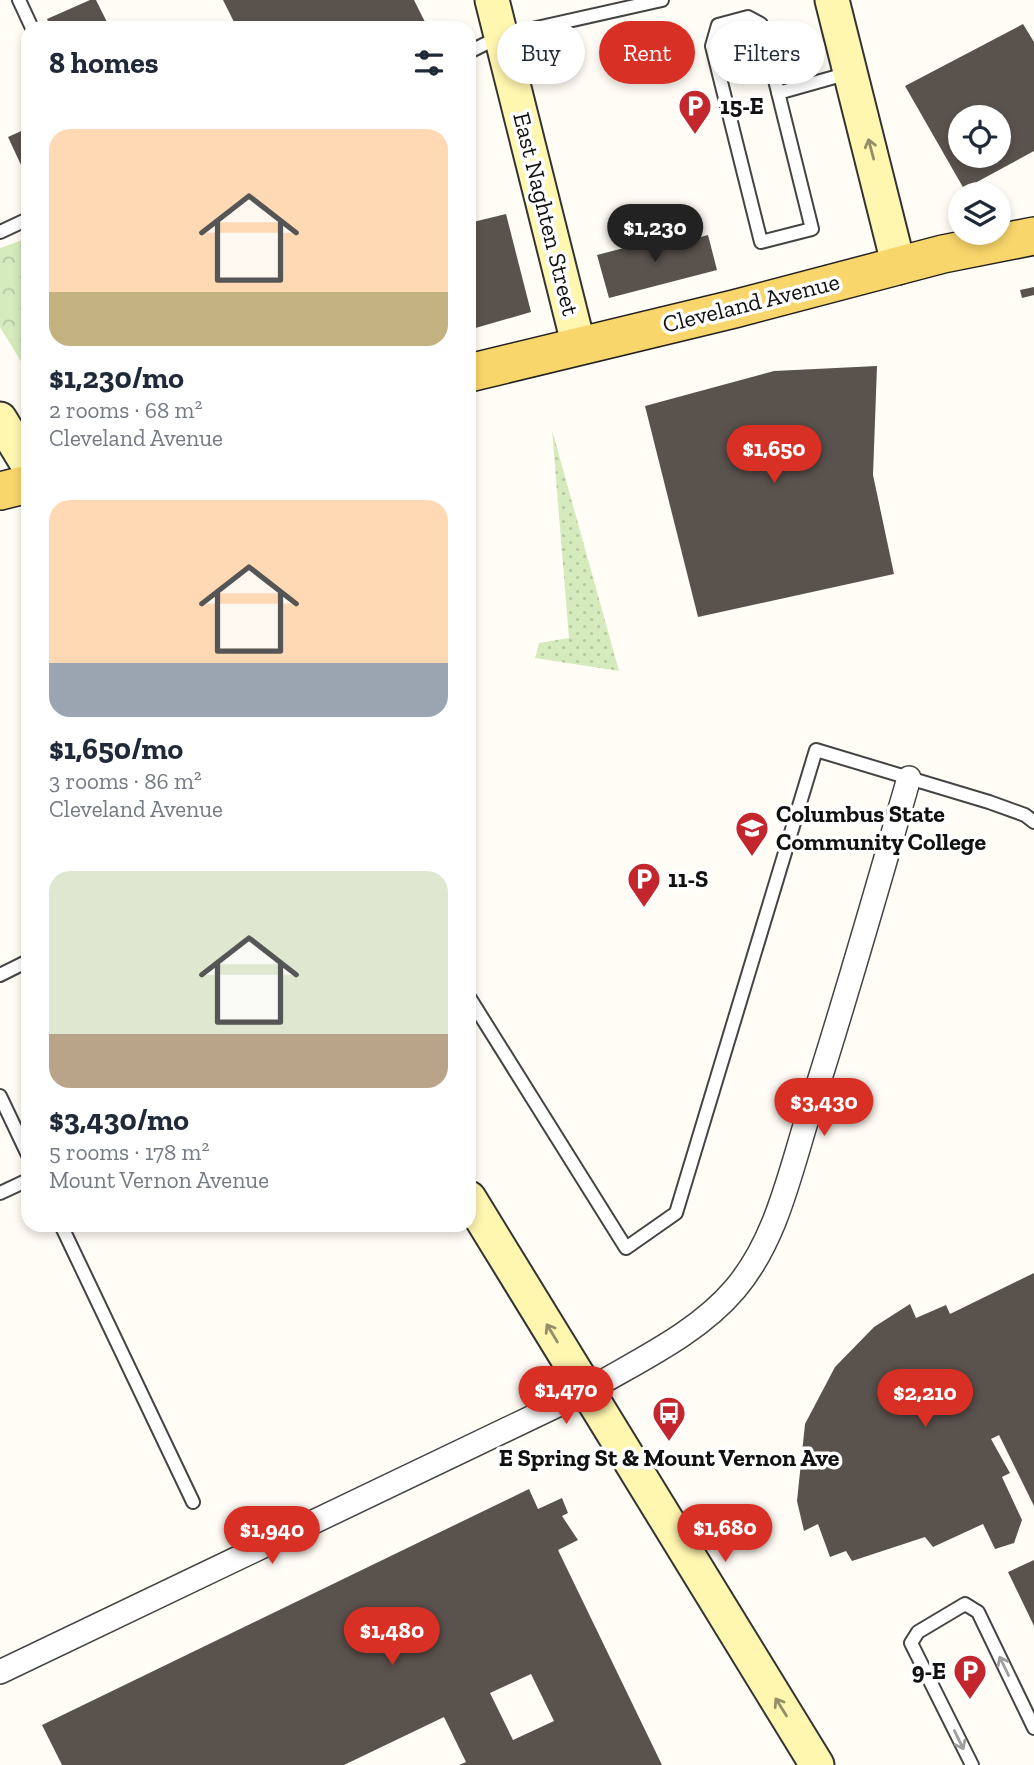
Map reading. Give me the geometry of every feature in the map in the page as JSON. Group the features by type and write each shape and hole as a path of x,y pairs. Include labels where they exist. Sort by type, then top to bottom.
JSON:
{"main road":[{"name":"East Naghten Street","path":"492,0 497,21"},
{"path":"832,0 899,267"},
{"name":"East Naghten Street","path":"513,84 579,347"},
{"name":"Cleveland Avenue","path":"476,371 943,254 1034,236"},
{"path":"0,419 21,454"},
{"path":"0,491 21,486"},
{"path":"476,1209 817,1765"}],"street":[{"path":"0,1672 587,1391 678,1337 708,1315 735,1290 759,1257 779,1207 830,1050 909,778"}],"lane":[{"path":"19,0 29,21"},
{"path":"568,21 662,0"},
{"path":"748,17 761,24 778,93 812,229 761,242 712,47 718,25 748,17"},
{"path":"476,48 497,38"},
{"path":"778,93 851,72"},
{"path":"0,232 21,222"},
{"path":"476,1008 626,1248 676,1213 816,750 989,802 1024,815 1034,822"},
{"path":"0,975 21,964"},
{"path":"0,1096 21,1140"},
{"path":"0,1193 21,1183"},
{"path":"64,1232 193,1502"},
{"path":"972,1765 911,1643 918,1632 965,1604 978,1612 1034,1728"}],"green space":[{"path":"21,240 21,362 0,327 0,248"},
{"path":"552,430 619,671 535,658 539,643 569,638"}],"building":[{"path":"90,0 96,0 106,21 48,21 47,19"},
{"path":"223,0 414,0 424,21 234,21"},
{"path":"1023,24 1034,42 1034,151 1011,163 1011,105 948,105 948,161 905,86"},
{"path":"21,131 21,165 8,137"},
{"path":"952,168 1003,168 977,182 960,182"},
{"path":"506,214 531,312 476,328 476,221"},
{"path":"708,235 717,270 609,298 597,255 670,236 672,245"},
{"path":"1034,287 1034,295 1022,298 1020,290"},
{"path":"877,366 873,475 894,574 698,617 645,406 774,371"},
{"path":"1034,1273 1034,1506 999,1435 991,1439 1010,1473 1002,1477 1022,1520 1014,1543 995,1549 983,1524 933,1547 925,1537 852,1561 846,1551 830,1557 818,1524 804,1531 797,1501 805,1424 835,1367 874,1327 910,1304 916,1318 946,1305 950,1314"},
{"path":"529,1489 538,1509 562,1498 568,1513 562,1516 578,1540 558,1550 662,1765 459,1765 466,1762 444,1717 344,1765 62,1765 42,1725","holes":["531,1674 554,1721 513,1740 490,1693"]},
{"path":"1034,1560 1034,1626 1008,1572"}],"place":[{"name":"15-E","path":"695,136"},
{"name":"Columbus State Community College","path":"752,858"},
{"name":"11-S","path":"644,909"},
{"name":"E Spring St & Mount Vernon Ave","path":"669,1443"},
{"name":"9-E","path":"970,1701"}]}
